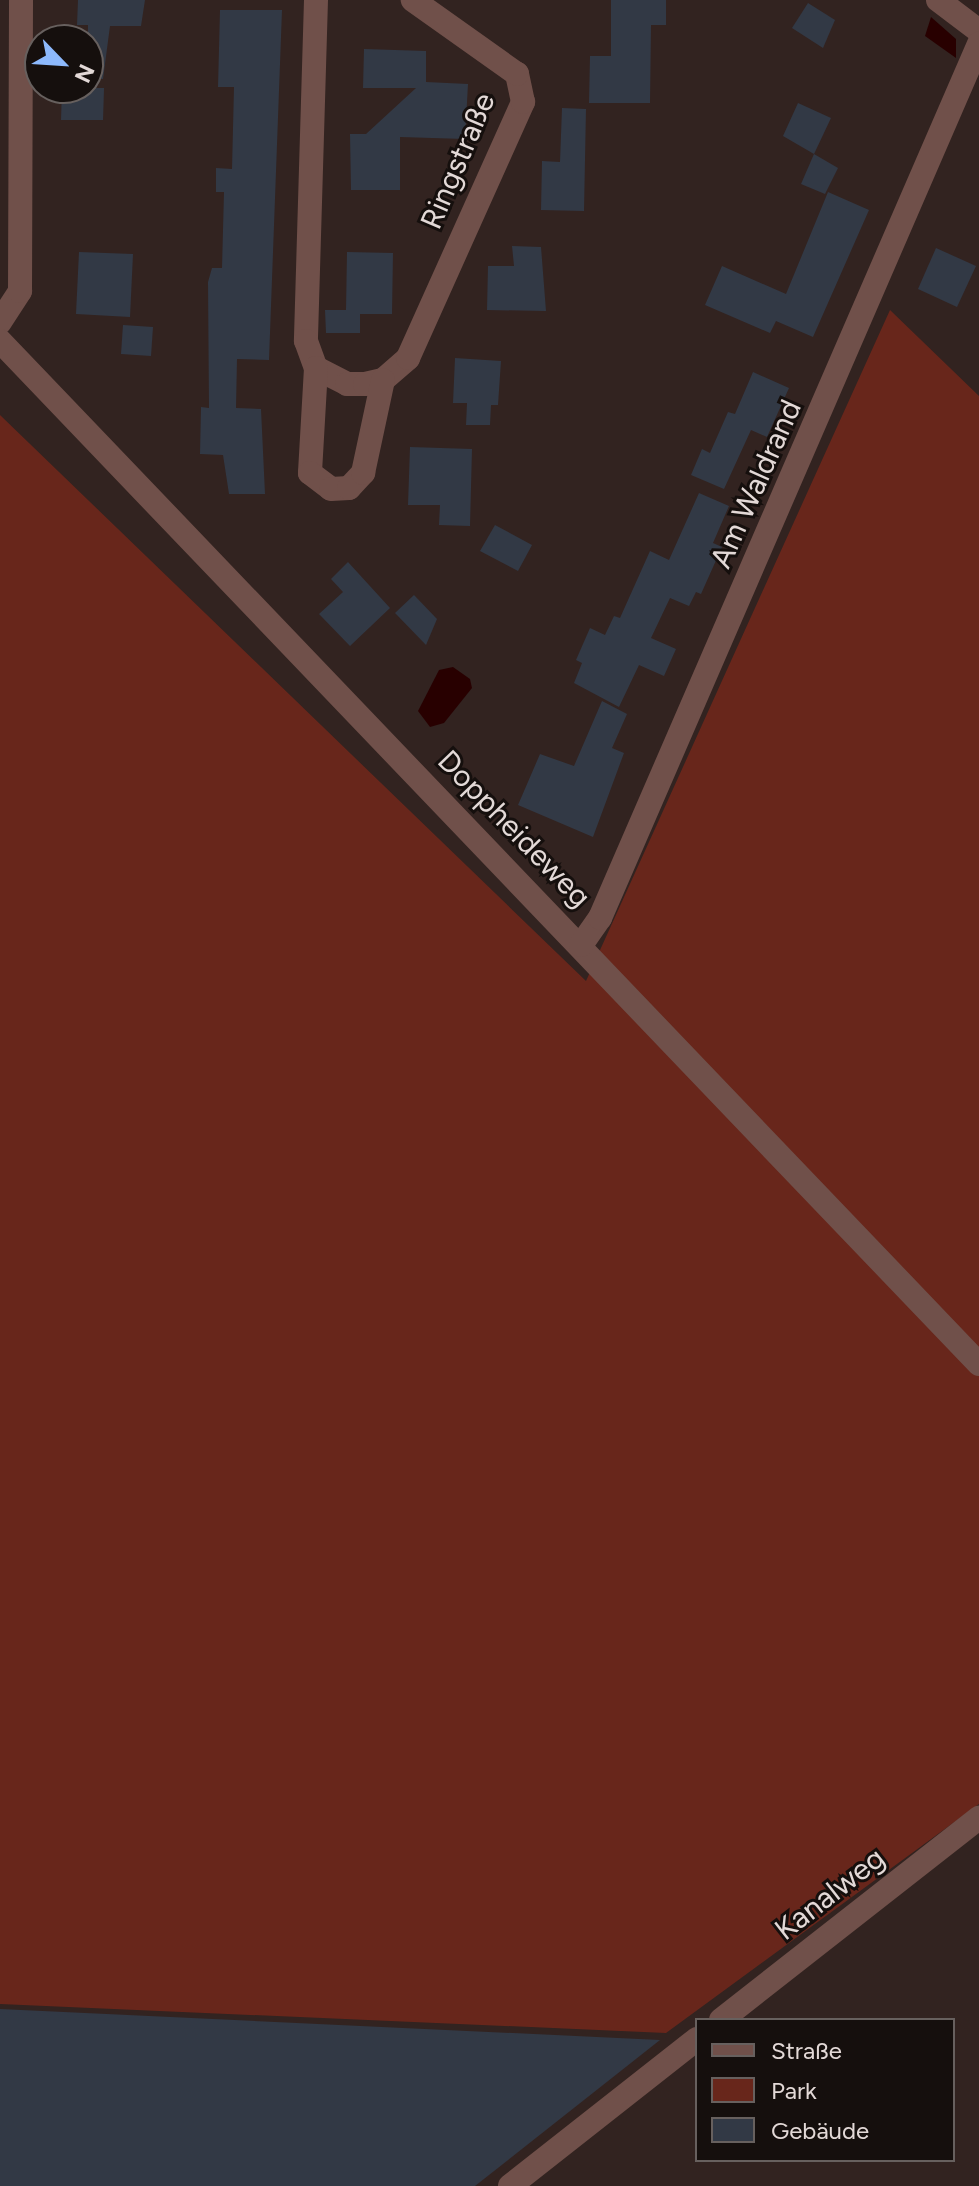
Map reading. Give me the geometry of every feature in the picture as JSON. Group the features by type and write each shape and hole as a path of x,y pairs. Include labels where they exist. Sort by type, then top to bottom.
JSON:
{"street":[{"path":"0,322 20,291 21,0"},
{"path":"316,0 306,341 316,368 310,473 331,489 349,488 363,473 383,380 347,384 316,368"},
{"name":"Ringstraße","path":"383,380 408,358 523,102 517,74 413,0"},
{"path":"938,0 979,31"},
{"name":"Am Waldrand","path":"581,945 600,918 979,44"},
{"name":"Doppheideweg","path":"0,341 979,1364"},
{"name":"Kanalweg","path":"724,2018 979,1818"},
{"path":"510,2186 695,2041"}],"green space":[{"path":"890,310 979,396 979,1804 666,2033 0,2004 0,415 586,981"}],"shaded area":[{"path":"931,17 956,39 956,58 925,36"},
{"path":"453,667 470,679 472,688 444,723 430,727 418,711 439,670"}],"building":[{"path":"78,0 145,0 141,26 110,26 104,71 104,24 77,24"},
{"path":"611,0 666,0 666,25 651,25 650,103 589,103 590,56 611,56"},
{"path":"808,3 835,20 823,48 792,28"},
{"path":"220,10 282,10 269,360 237,359 236,408 261,409 265,494 229,494 223,455 200,454 201,407 209,408 208,282 212,268 222,268 224,192 216,192 216,168 232,169 234,87 218,87"},
{"path":"364,49 426,51 426,82 468,84 465,139 400,137 400,190 351,190 350,134 366,134 416,88 363,88"},
{"path":"798,103 831,118 814,154 783,136"},
{"path":"62,104 104,104 103,120 61,120"},
{"path":"562,108 586,109 584,211 541,210 542,161 560,162"},
{"path":"814,154 838,168 825,194 801,184"},
{"path":"828,192 869,210 813,337 776,321 770,333 705,305 722,266 786,294"},
{"path":"512,246 541,247 546,311 487,310 488,266 514,266"},
{"path":"936,248 976,266 957,307 918,289"},
{"path":"79,252 133,254 130,317 76,314"},
{"path":"347,252 393,253 392,314 360,314 360,333 326,333 325,310 346,310"},
{"path":"123,325 153,327 151,356 121,354"},
{"path":"455,358 501,361 498,405 491,405 490,425 466,425 467,403 453,403"},
{"path":"753,372 789,388 767,437 751,430 724,489 691,475 702,449 710,453 728,412 735,414"},
{"path":"410,447 472,449 470,526 439,525 440,505 408,505"},
{"path":"699,493 729,506 713,543 722,547 701,594 696,592 689,606 670,598 651,638 676,649 664,676 639,665 619,707 574,683 582,663 576,660 590,628 605,635 614,616 620,618 650,551 669,560"},
{"path":"495,525 532,545 518,571 480,551"},
{"path":"348,562 390,608 350,646 319,614 343,592 331,579"},
{"path":"414,595 437,619 426,645 395,613"},
{"path":"602,701 627,714 612,748 624,753 593,837 518,805 540,754 574,766"},
{"path":"0,2009 660,2040 475,2186 0,2186"}]}
